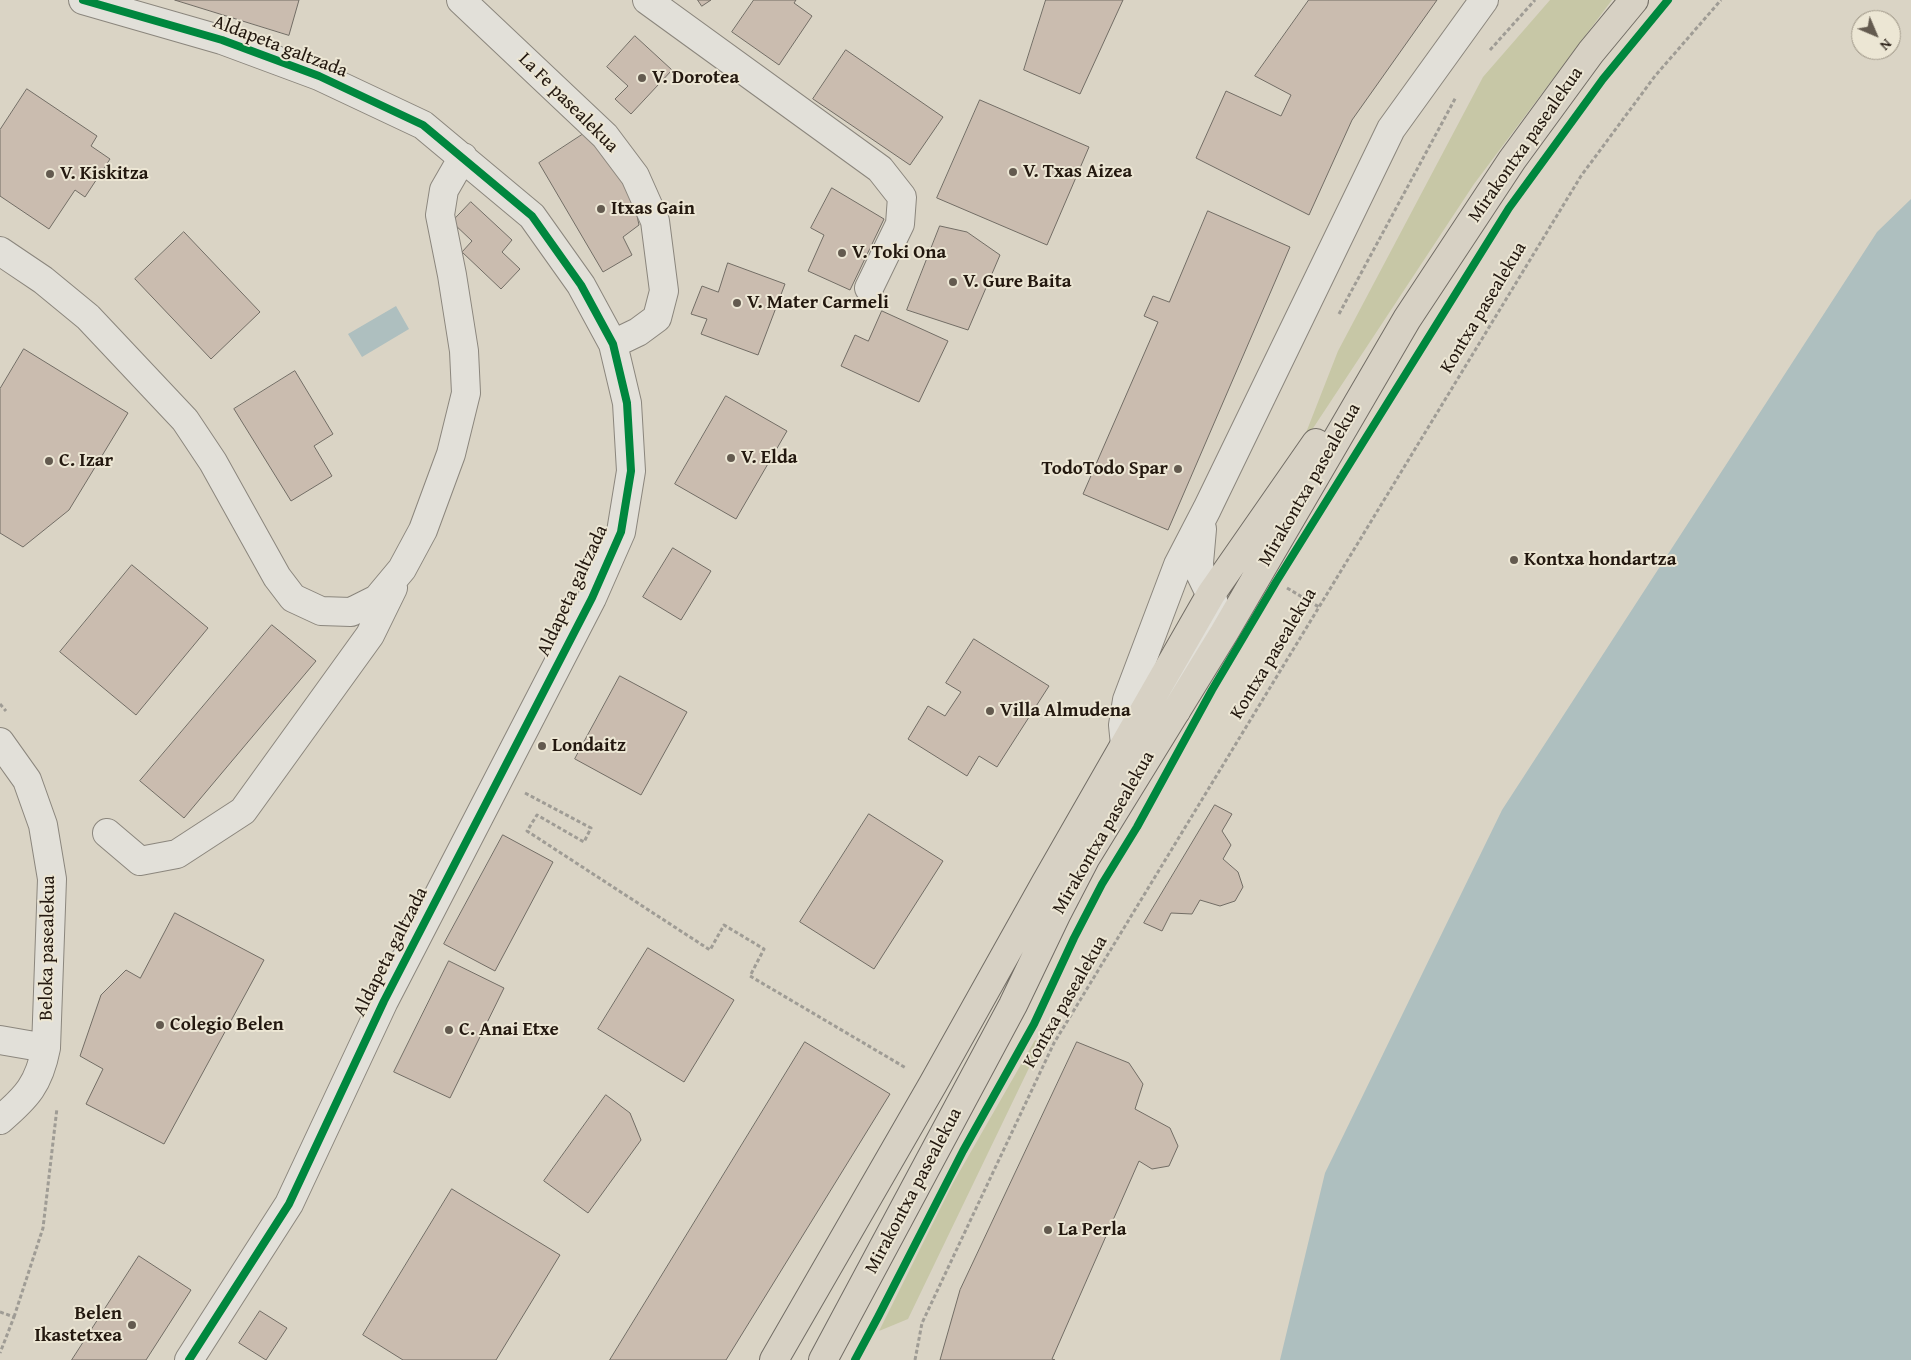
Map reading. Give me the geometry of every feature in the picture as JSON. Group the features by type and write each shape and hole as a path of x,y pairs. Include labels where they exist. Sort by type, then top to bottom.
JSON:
{"main road":[{"name":"Mirakontxa pasealekua","path":"823,1360 1013,1004 1085,859 1259,573 1407,319 1512,160 1591,52 1634,0"},
{"name":"Mirakontxa pasealekua","path":"774,1360 934,1084 1046,882 1125,746 1207,588 1407,319"}],"street":[{"name":"Aldapeta galtzada","path":"83,0 222,40 318,76 422,125 532,216 581,285 613,344 627,403 631,471 621,532 592,598 384,1001 289,1204 189,1360"},
{"name":"La Fe pasealekua","path":"461,0 605,136 636,176 655,221 664,291 657,318 638,332 613,344"},
{"path":"647,0 880,169 902,198 900,224 869,288"},
{"name":"Mirakontxa pasealekua","path":"1125,746 1123,725 1127,700 1178,565 1391,129 1484,0"},
{"path":"107,833 140,861 177,854 243,811 370,635 423,530 451,454 466,393 464,350 440,215 444,190 462,157"},
{"path":"0,250 43,280 88,317 185,420 213,462 277,578 293,598 321,611 351,612 377,600 402,569"},
{"path":"1176,711 1177,684 1216,614 1216,607 1207,588 1199,563 1202,518"},
{"path":"1170,589 1175,583 1188,577 1196,577 1207,588"},
{"name":"Beloka pasealekua","path":"0,742 27,780 43,825 52,879 46,1048 42,1070 31,1089 0,1120"},
{"path":"0,1040 46,1048"}],"path":[{"path":"1486,55 1535,0"},
{"path":"1337,319 1458,92"},
{"path":"1259,573 1319,607"},
{"path":"498,779 591,828 584,842 537,815 528,831 710,950 724,925 764,949 750,976 907,1069"},
{"path":"0,1353 14,1317 43,1228 57,1106"},
{"path":"0,1312 14,1317"}],"green space":[{"path":"1550,0 1612,0 1474,184 1300,448 1338,351 1483,77"},
{"path":"1035,1040 1041,1043 908,1319 879,1331 953,1183"}],"shaded area":[{"path":"1911,199 1911,1360 1280,1360 1325,1173 1502,810 1877,232"},
{"path":"396,306 409,329 362,357 348,334"}],"building":[{"path":"175,0 299,0 289,35"},
{"path":"698,0 711,0 702,6"},
{"path":"754,0 796,0 794,3 812,16 779,65 732,32"},
{"path":"1046,0 1123,0 1080,94 1024,70"},
{"path":"1309,0 1437,0 1352,120 1309,215 1196,158 1226,91 1281,116 1291,95 1255,76"},
{"name":"V. Dorotea","path":"635,36 672,70 631,114 615,99 628,86 607,67"},
{"path":"846,50 943,117 910,165 813,99"},
{"name":"V. Kiskitza","path":"27,89 97,136 91,146 110,159 85,197 75,190 49,229 0,196 0,130"},
{"name":"V. Txas Aizea","path":"980,100 1089,147 1047,245 937,198"},
{"name":"Itxas Gain","path":"588,131 632,192 639,225 623,237 632,255 603,272 539,163"},
{"name":"V. Toki Ona","path":"832,188 884,219 850,290 808,271 824,235 811,228"},
{"path":"471,202 512,240 502,252 520,269 501,289 462,252 472,241 452,222"},
{"path":"1208,211 1290,247 1168,530 1083,494 1158,322 1144,316 1153,296 1169,302"},
{"name":"V. Gure Baita","path":"940,226 967,232 1000,255 968,330 907,310"},
{"path":"184,232 260,312 211,359 135,279"},
{"name":"V. Mater Carmeli","path":"728,263 785,284 758,355 701,334 707,319 691,314 702,286 718,292"},
{"path":"882,311 948,341 919,402 841,366 855,335 868,341"},
{"name":"C. Izar","path":"24,349 128,413 69,510 23,547 0,533 0,389"},
{"path":"295,371 333,434 314,446 332,476 291,501 234,409"},
{"name":"V. Elda","path":"726,396 787,431 736,519 675,484"},
{"path":"673,548 711,571 681,620 643,597"},
{"path":"132,565 208,628 136,715 60,652"},
{"path":"272,625 316,661 184,818 140,781"},
{"name":"Villa Almudena","path":"974,639 1049,686 997,767 979,756 967,776 908,739 928,706 945,716 961,692 946,683"},
{"path":"620,676 687,712 641,795 575,759"},
{"path":"1215,805 1232,814 1222,831 1231,845 1223,859 1238,872 1243,887 1235,901 1220,906 1200,900 1192,914 1171,913 1162,931 1144,923"},
{"path":"869,814 943,861 874,969 800,922"},
{"path":"503,835 553,862 495,971 444,944"},
{"name":"Colegio Belen","path":"175,913 264,960 164,1144 86,1104 103,1069 80,1056 101,995 126,970 140,978"},
{"path":"648,948 734,1000 684,1082 598,1029"},
{"name":"C. Anai Etxe","path":"449,961 504,988 450,1098 394,1072"},
{"path":"805,1042 890,1094 726,1360 610,1360"},
{"name":"La Perla","path":"1077,1042 1129,1063 1143,1084 1135,1109 1170,1128 1178,1146 1169,1166 1152,1169 1139,1161 1052,1359 1055,1360 940,1360 960,1290"},
{"path":"606,1095 630,1113 641,1140 588,1213 544,1181"},
{"path":"452,1189 560,1255 496,1360 403,1360 363,1335"},
{"name":"Belen Ikastetxea","path":"139,1256 191,1290 146,1360 72,1360"},
{"path":"260,1311 287,1328 266,1360 239,1343"}],"cycle path":[{"path":"83,0 222,40 319,76 423,125 532,216 581,285 613,344 627,403 631,471 621,532 592,598 384,1001 289,1204 189,1360"},
{"name":"Kontxa pasealekua","path":"855,1360 963,1151 1034,1024 1074,938 1102,884 1137,827 1212,690 1276,582 1509,208 1603,79 1668,0"}],"place":[{"name":"V. Dorotea","path":"642,78"},
{"name":"V. Txas Aizea","path":"1013,172"},
{"name":"V. Kiskitza","path":"50,174"},
{"name":"Itxas Gain","path":"601,209"},
{"name":"V. Toki Ona","path":"842,253"},
{"name":"V. Gure Baita","path":"953,282"},
{"name":"V. Mater Carmeli","path":"737,303"},
{"name":"V. Elda","path":"731,458"},
{"name":"C. Izar","path":"49,461"},
{"name":"TodoTodo Spar","path":"1178,469"},
{"name":"Kontxa hondartza","path":"1514,560"},
{"name":"Villa Almudena","path":"990,711"},
{"name":"Londaitz","path":"542,746"},
{"name":"Colegio Belen","path":"160,1025"},
{"name":"C. Anai Etxe","path":"449,1030"},
{"name":"La Perla","path":"1048,1230"},
{"name":"Belen Ikastetxea","path":"132,1325"}]}
